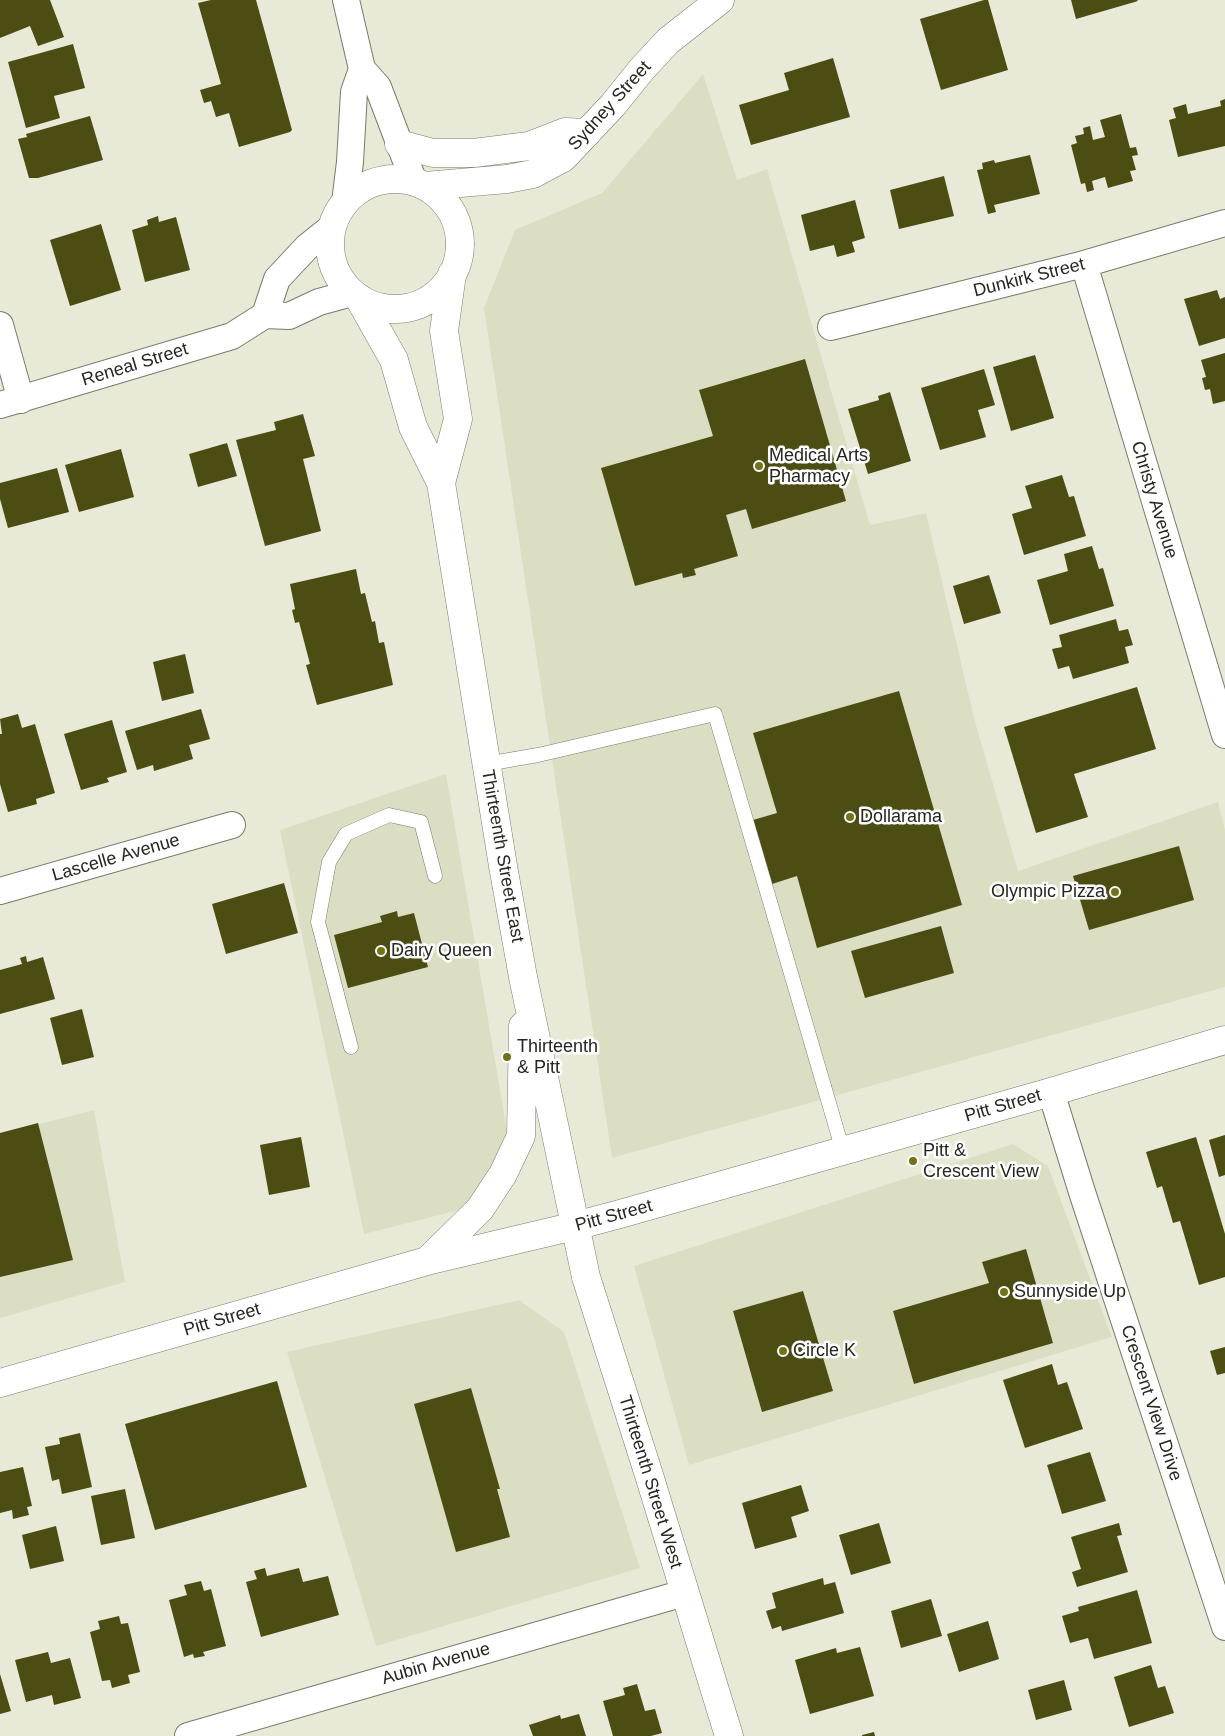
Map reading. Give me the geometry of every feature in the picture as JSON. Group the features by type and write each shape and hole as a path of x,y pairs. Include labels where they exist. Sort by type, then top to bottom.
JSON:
{"street":[{"path":"346,0 362,69 378,87 399,144 419,184"},
{"name":"Sydney Street","path":"419,184 507,179 533,174 563,158 613,105 668,41 720,0"},
{"path":"345,203 350,162 354,92 362,69"},
{"path":"399,144 433,153 474,152 529,146 565,132 587,133"},
{"path":"392,179 419,184 441,198 455,221 460,248 452,274 435,295 411,307 398,309 371,305 355,296 340,279 334,267 330,254 332,227 337,214 345,203 366,186 379,181 392,179"},
{"name":"Dunkirk Street","path":"831,327 1084,264 1225,223"},
{"path":"332,227 307,247 277,279 265,315 289,316 319,302 355,296"},
{"name":"Christy Avenue","path":"1084,264 1225,735"},
{"name":"Thirteenth Street East","path":"441,483 458,419 444,331 452,274"},
{"name":"Thirteenth Street East","path":"355,296 394,360 413,426 441,483 486,764 524,977 576,1226"},
{"name":"Reneal Street","path":"10,402 232,336 265,315"},
{"path":"0,325 10,402"},
{"name":"Lascelle Avenue","path":"0,891 232,825"},
{"path":"427,1262 480,1209 502,1174 521,1136 524,977"},
{"name":"Pitt Street","path":"0,1383 427,1262 576,1226 1051,1092 1225,1040"},
{"name":"Crescent View Drive","path":"1051,1092 1225,1627"},
{"name":"Thirteenth Street West","path":"576,1226 593,1299 729,1736"},
{"name":"Aubin Avenue","path":"188,1736 684,1593"}],"lane":[{"path":"486,764 538,755 715,714 843,1151"},
{"path":"351,1047 318,922 329,862 346,834 389,815 421,822 435,876"}],"shaded area":[{"path":"703,74 737,180 767,169 870,525 926,513 974,718 1018,871 1218,802 1225,830 1225,987 612,1158 484,308 515,230 602,193"},
{"path":"446,774 510,1148 475,1206 364,1234 280,830"},
{"path":"94,1110 125,1282 0,1318 0,1134"},
{"path":"1013,1144 1048,1166 1112,1337 689,1465 634,1266"},
{"path":"519,1300 564,1332 640,1568 376,1646 287,1352"}],"building":[{"path":"0,0 50,0 64,37 38,46 30,26 0,38"},
{"path":"211,0 256,0 292,130 290,132 239,147 229,113 216,117 211,101 204,103 200,90 221,84 198,3"},
{"path":"988,0 1008,70 941,90 920,19"},
{"path":"1071,0 1137,0 1138,1 1076,19"},
{"path":"73,44 85,88 54,96 60,118 26,128 8,62"},
{"path":"833,58 850,117 751,145 739,105 789,90 784,73"},
{"path":"1225,99 1225,146 1178,157 1169,120 1176,118 1173,108 1186,104 1188,114 1221,106 1220,101"},
{"path":"1121,114 1130,148 1136,147 1138,155 1132,156 1136,170 1130,171 1133,181 1108,188 1105,177 1092,181 1094,190 1087,192 1085,183 1081,184 1071,145 1077,143 1075,136 1084,134 1083,128 1090,126 1093,140 1105,137 1100,120"},
{"path":"90,116 103,160 38,178 29,178 18,139 27,137 26,134"},
{"path":"1030,155 1040,194 994,205 996,212 988,214 977,170 983,169 982,163 994,160 995,163"},
{"path":"944,176 954,216 899,229 890,190"},
{"path":"855,200 865,238 852,242 855,252 837,257 834,245 810,251 801,215"},
{"path":"158,216 159,222 176,217 190,270 145,282 132,230 148,225 147,220"},
{"path":"101,224 121,290 70,306 50,240"},
{"path":"1217,290 1220,299 1225,297 1225,338 1199,346 1184,299"},
{"path":"1225,353 1225,401 1213,404 1210,389 1205,390 1202,378 1206,377 1201,360"},
{"path":"1035,355 1054,418 1011,431 993,367"},
{"path":"805,359 846,501 752,529 746,509 726,515 738,556 694,569 696,575 683,578 682,573 635,586 601,468 713,436 699,390"},
{"path":"984,369 995,405 978,410 986,437 940,450 921,388"},
{"path":"890,392 911,461 868,474 848,409 879,400 878,396"},
{"path":"303,414 315,456 303,459 321,531 265,546 236,440 276,430 274,422"},
{"path":"227,443 237,476 198,487 189,454"},
{"path":"121,449 134,497 79,512 65,465"},
{"path":"57,468 69,512 8,528 0,499 0,483"},
{"path":"1062,475 1069,497 1074,496 1086,536 1024,555 1012,514 1032,508 1025,486"},
{"path":"1092,546 1099,569 1103,568 1114,606 1050,625 1037,580 1068,571 1064,554"},
{"path":"356,569 361,594 365,593 372,622 375,621 379,643 384,642 393,685 317,705 306,665 310,664 299,622 295,623 292,610 295,609 290,584"},
{"path":"989,575 1001,613 964,624 953,586"},
{"path":"1116,619 1119,631 1128,629 1133,645 1125,647 1129,663 1073,679 1069,666 1058,669 1052,649 1062,647 1059,635"},
{"path":"185,654 194,693 162,701 153,662"},
{"path":"1137,687 1156,749 1074,774 1088,817 1036,833 1004,727"},
{"name":"Dollarama","path":"899,691 962,905 817,948 797,876 772,884 753,820 777,813 753,733"},
{"path":"201,709 210,739 189,745 193,759 154,771 153,765 137,770 125,731"},
{"path":"18,714 22,728 35,724 55,793 36,799 37,804 8,812 0,784 0,734 2,734 0,719"},
{"path":"112,720 127,772 107,778 109,782 81,790 64,734"},
{"path":"1179,846 1194,900 1089,930 1073,876"},
{"path":"284,883 298,933 226,954 212,904"},
{"name":"Dairy Queen","path":"397,911 398,917 414,913 428,967 348,988 334,935 382,922 380,916"},
{"path":"941,926 954,973 865,998 851,951"},
{"path":"26,956 27,962 43,957 55,999 0,1014 0,970 22,964 20,958"},
{"path":"82,1009 94,1057 62,1065 50,1018"},
{"path":"38,1123 73,1260 0,1277 0,1133"},
{"path":"1225,1135 1225,1175 1219,1177 1209,1140"},
{"path":"301,1137 310,1187 269,1195 260,1145"},
{"path":"1196,1137 1225,1234 1225,1277 1199,1285 1180,1221 1173,1223 1162,1186 1157,1188 1146,1152"},
{"path":"1026,1249 1053,1343 914,1384 893,1311 989,1283 982,1262"},
{"name":"Circle K","path":"803,1291 833,1391 762,1412 733,1311"},
{"path":"1225,1347 1225,1373 1217,1375 1210,1351"},
{"path":"1052,1364 1058,1385 1067,1382 1083,1429 1025,1448 1003,1380"},
{"path":"277,1381 307,1487 155,1530 125,1424"},
{"path":"471,1388 500,1489 497,1489 510,1537 456,1552 414,1404"},
{"path":"80,1433 92,1487 62,1494 59,1479 52,1481 45,1447 60,1444 59,1438"},
{"path":"1090,1452 1106,1501 1062,1514 1047,1465"},
{"path":"23,1467 32,1506 27,1507 29,1515 13,1519 12,1510 0,1513 0,1472"},
{"path":"801,1485 809,1511 791,1517 797,1537 755,1549 742,1503"},
{"path":"125,1489 135,1538 101,1545 91,1496"},
{"path":"879,1523 891,1563 851,1575 839,1535"},
{"path":"1119,1523 1122,1535 1117,1536 1128,1572 1077,1587 1072,1572 1081,1569 1071,1537"},
{"path":"56,1526 64,1561 30,1569 22,1535"},
{"path":"265,1568 267,1576 299,1568 303,1582 328,1576 339,1615 261,1637 246,1582 257,1579 254,1571"},
{"path":"823,1578 824,1585 835,1582 844,1613 782,1631 781,1626 772,1629 766,1611 776,1608 772,1593"},
{"path":"201,1581 204,1591 211,1589 226,1646 203,1652 205,1656 194,1658 193,1654 184,1657 169,1600 187,1595 184,1585"},
{"path":"1137,1590 1152,1643 1094,1659 1088,1638 1070,1643 1062,1616 1079,1611 1078,1607"},
{"path":"931,1599 942,1636 901,1648 891,1611"},
{"path":"119,1616 121,1624 128,1623 140,1672 128,1675 130,1683 112,1688 110,1680 102,1681 90,1632 100,1629 98,1621"},
{"path":"988,1621 999,1659 959,1672 947,1634"},
{"path":"860,1647 874,1696 810,1714 795,1660 836,1648 837,1653"},
{"path":"48,1652 51,1663 70,1658 81,1698 54,1705 52,1695 26,1702 15,1660"},
{"path":"1151,1665 1158,1688 1165,1686 1174,1713 1129,1727 1114,1677"},
{"path":"0,1674 11,1711 0,1714"},
{"path":"1064,1680 1072,1710 1036,1720 1028,1690"},
{"path":"637,1684 645,1711 655,1709 662,1733 651,1736 613,1736 603,1701 625,1695 623,1688"},
{"path":"579,1714 586,1736 533,1736 529,1725 560,1715 561,1719"},
{"path":"874,1732 875,1736 862,1736 862,1735"}],"place":[{"name":"Medical Arts Pharmacy","path":"759,466"},
{"name":"Dollarama","path":"850,817"},
{"name":"Olympic Pizza","path":"1115,892"},
{"name":"Dairy Queen","path":"381,951"},
{"name":"Thirteenth & Pitt","path":"507,1057"},
{"name":"Pitt & Crescent View","path":"913,1161"},
{"name":"Sunnyside Up","path":"1004,1292"},
{"name":"Circle K","path":"783,1351"}]}
